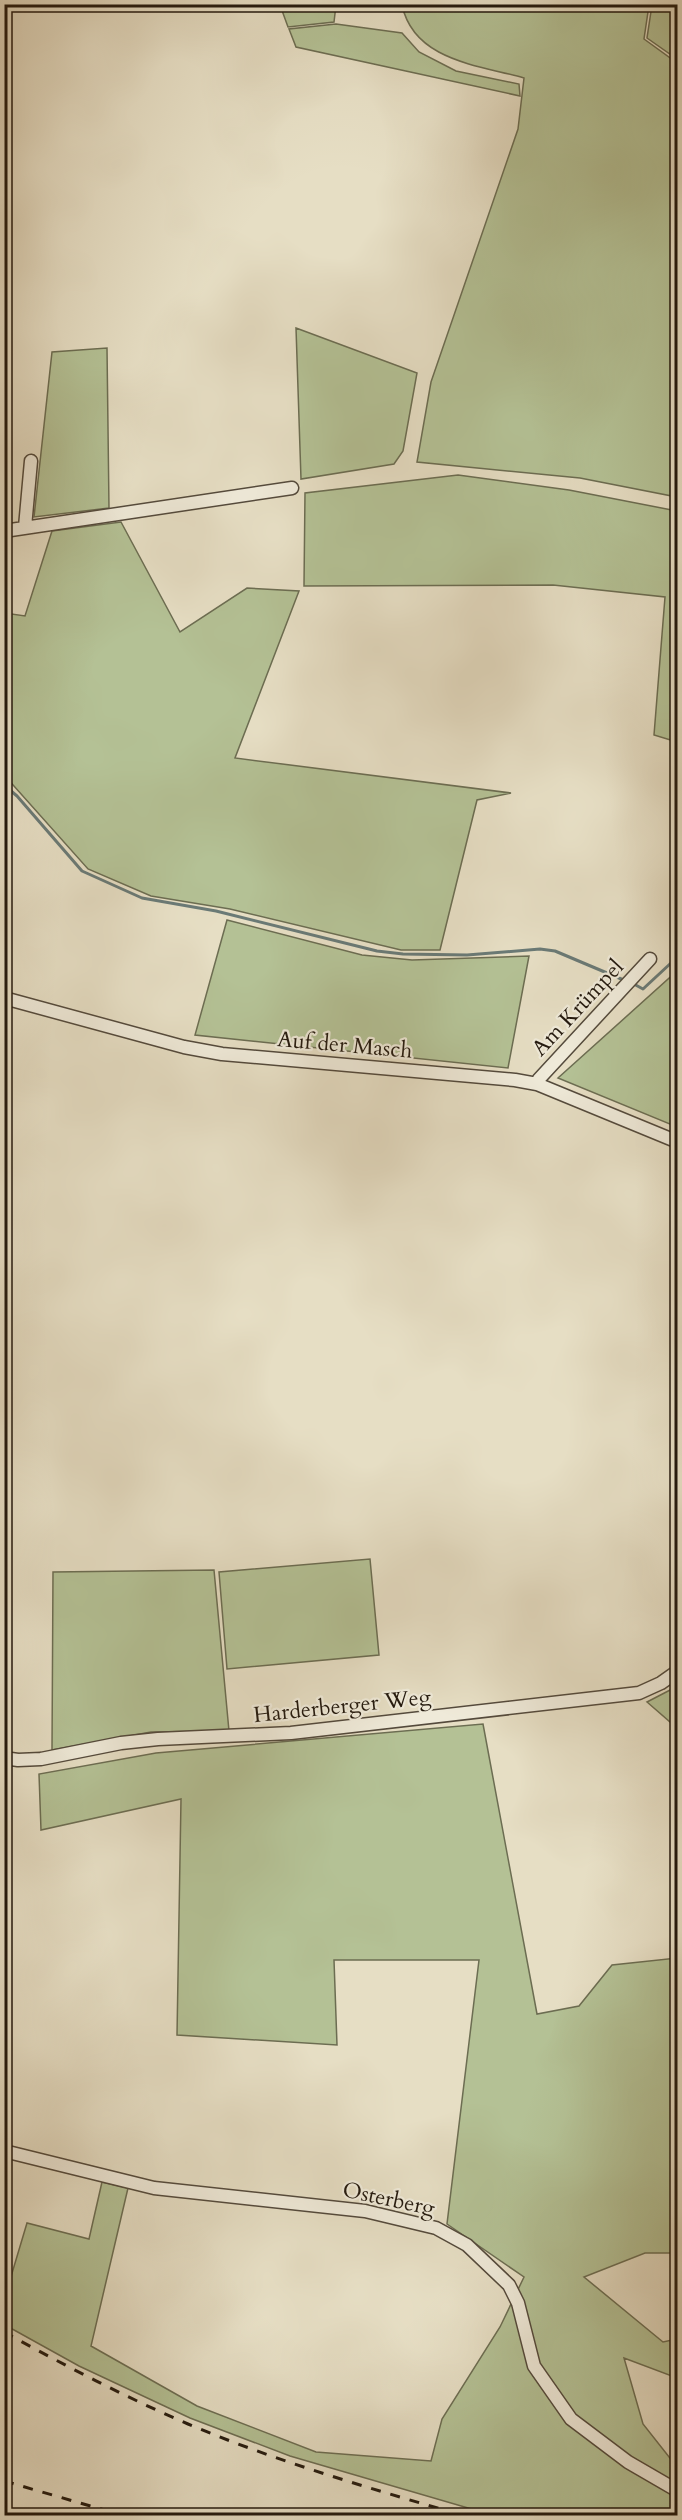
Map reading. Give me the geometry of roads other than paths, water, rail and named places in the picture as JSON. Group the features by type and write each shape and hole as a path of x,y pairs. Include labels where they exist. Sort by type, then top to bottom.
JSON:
{"street":[{"path":"25,527 32,461"},
{"path":"4,531 292,488"},
{"name":"Am Krümpel","path":"537,1084 539,1079 650,959"},
{"name":"Auf der Masch","path":"4,998 184,1047 222,1054 515,1080 537,1084 678,1142"},
{"name":"Harderberger Weg","path":"4,1758 41,1759 121,1743 158,1739 291,1733 639,1694 678,1671"},
{"name":"Osterberg","path":"4,2151 154,2188 365,2211 436,2228 467,2245 509,2285 518,2303 534,2366 571,2419 628,2462 678,2491"}],"waterway":[{"path":"672,4 678,8"},
{"path":"4,785 17,796 82,871 142,898 216,911 377,951 403,954 467,955 540,949 555,951 626,981"},
{"path":"632,983 643,989 671,963 678,965"}],"railway":[{"path":"4,2332 118,2392 222,2438 325,2474 465,2516"},
{"path":"4,2481 125,2516"}]}
